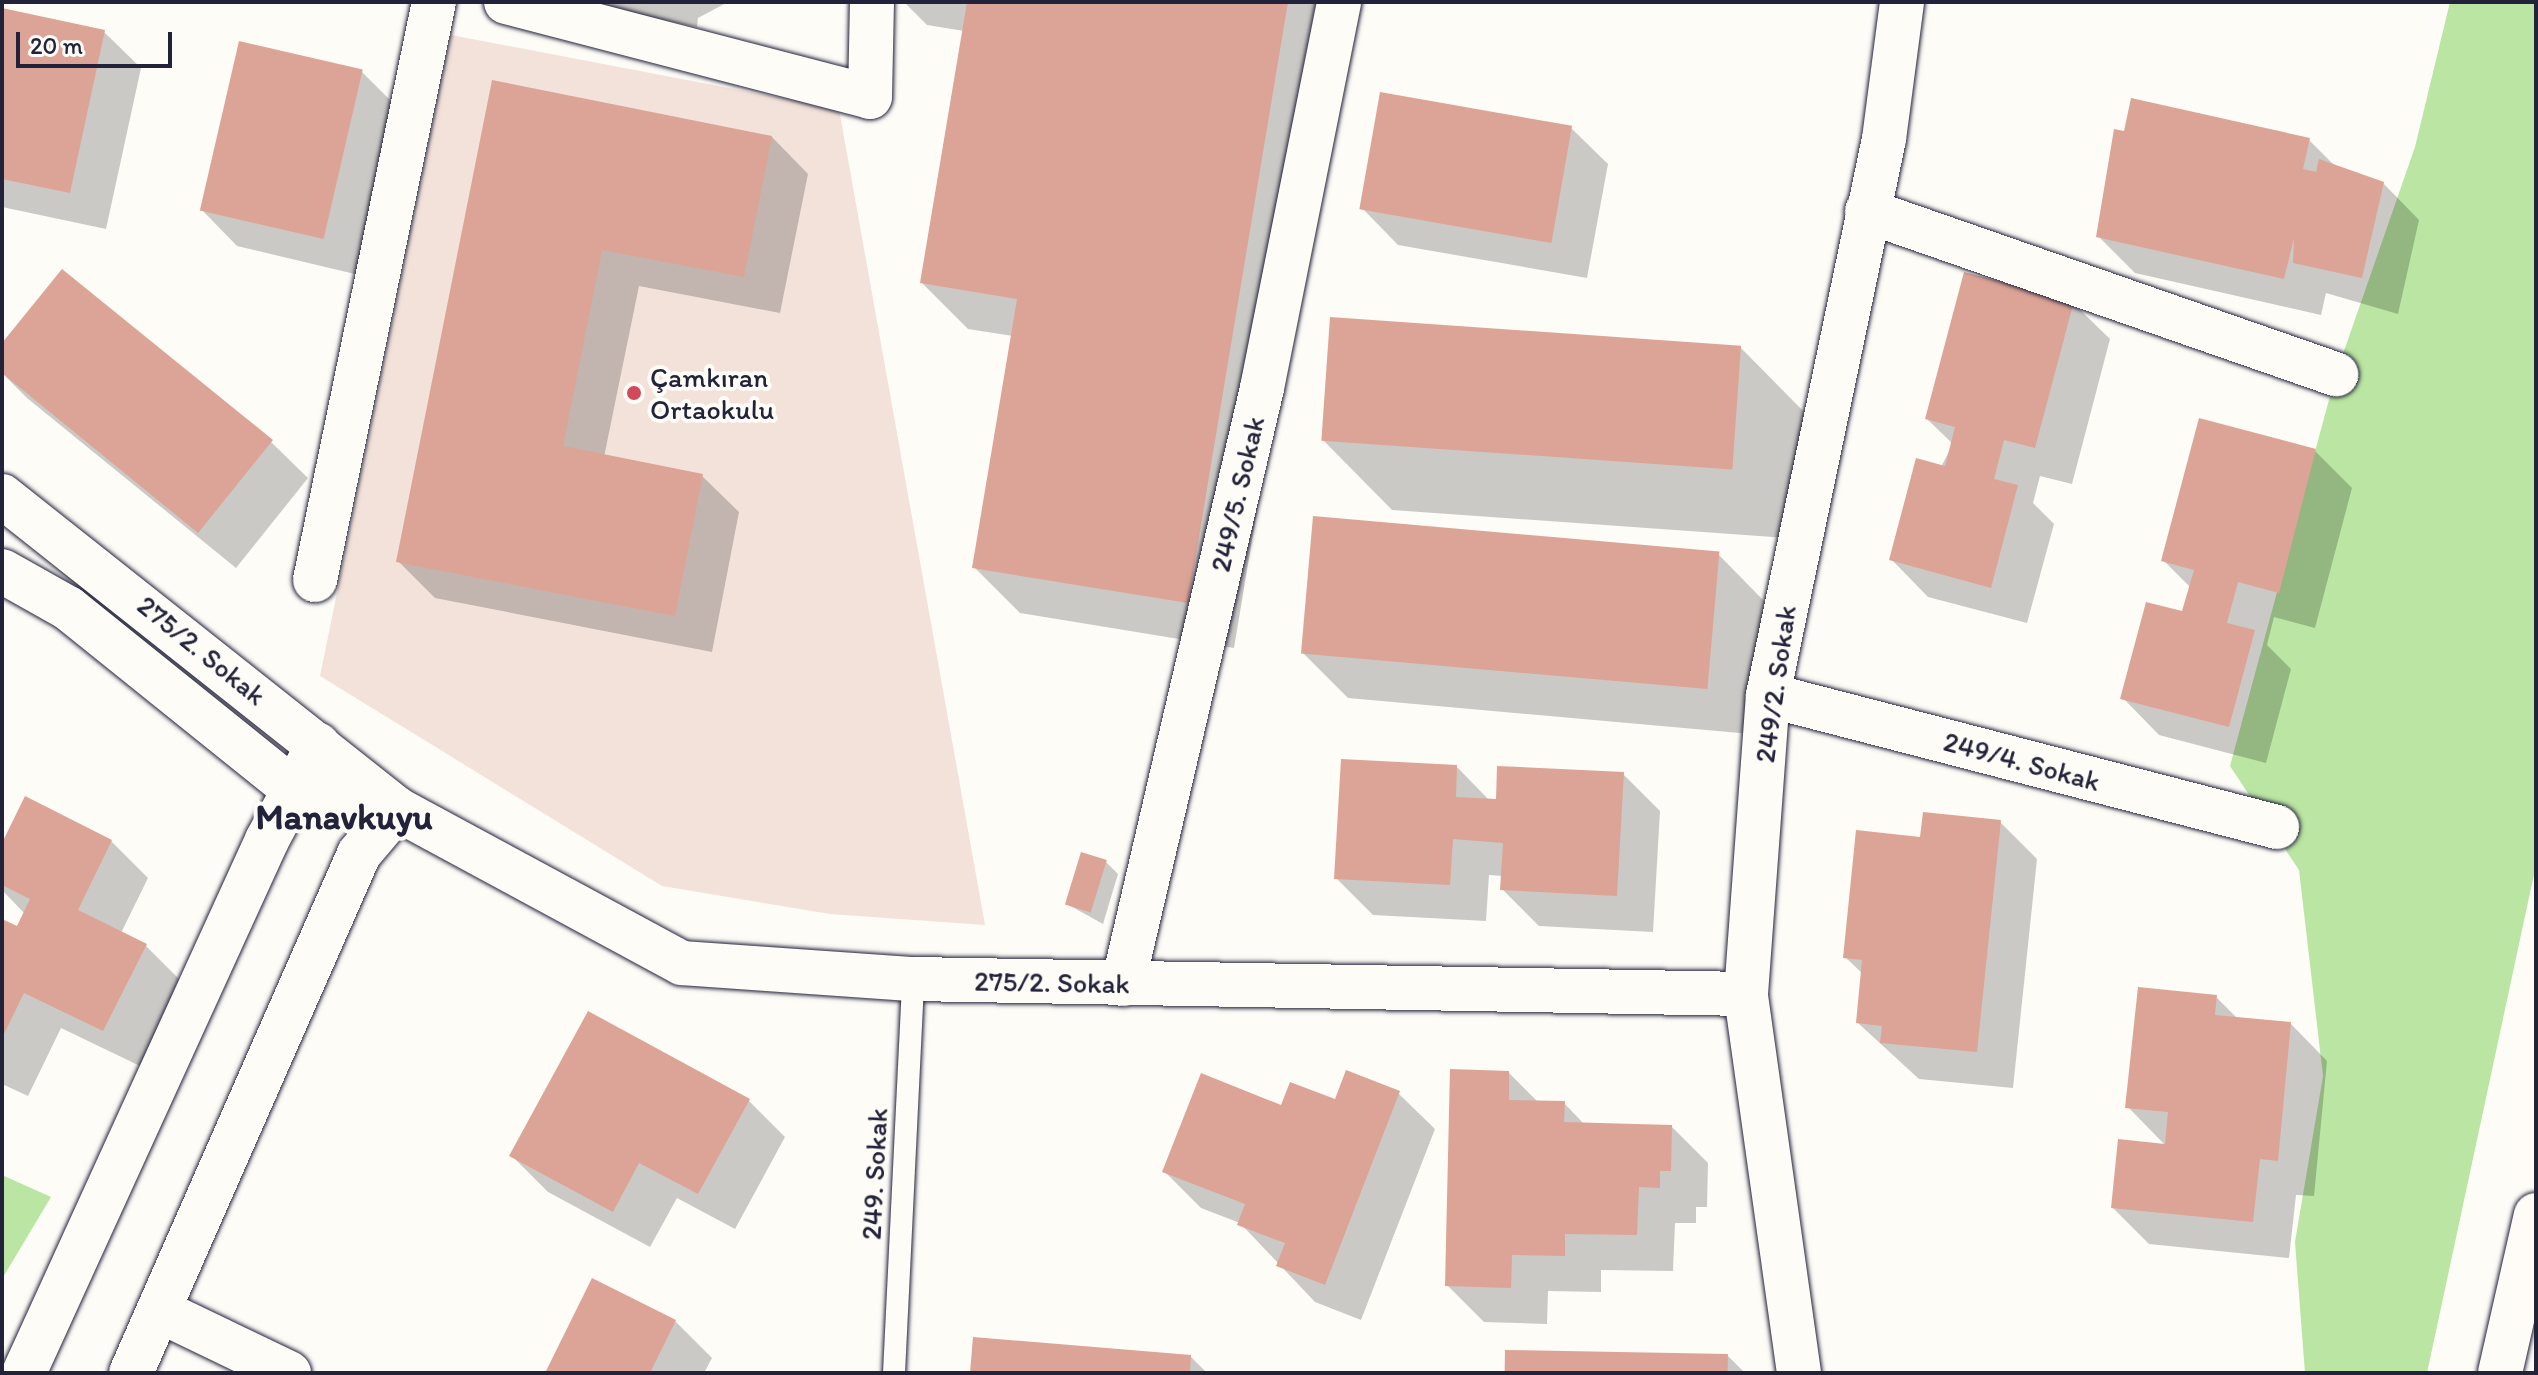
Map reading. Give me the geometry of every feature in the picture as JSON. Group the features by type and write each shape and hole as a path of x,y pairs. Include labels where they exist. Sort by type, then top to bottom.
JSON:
{"street":[{"path":"315,580 434,2"},
{"path":"506,2 870,97 872,2"},
{"name":"249/5. Sokak","path":"1123,984 1262,388 1339,2"},
{"name":"249/2. Sokak","path":"1799,1373 1746,994 1768,695 1867,211 1902,2"},
{"path":"1867,211 2336,374"},
{"name":"275/2. Sokak","path":"2,496 397,809 682,963 913,979 1746,994"},
{"name":"275/2. Sokak","path":"2,571 68,608 293,789 397,809"},
{"name":"249/4. Sokak","path":"1768,695 2277,827"},
{"path":"24,1373 293,789 318,745"},
{"path":"131,1373 162,1312 359,854 397,809"},
{"path":"2500,1373 2536,1215"},
{"path":"162,1312 289,1373"}],"lane":[{"name":"249. Sokak","path":"894,1373 913,979"}],"shaded area":[{"name":"Çamkıran Ortaokulu","path":"451,35 839,109 985,925 830,914 662,886 320,676"}],"green space":[{"path":"2450,2 2536,2 2536,865 2427,1373 2305,1373 2295,1242 2323,1076 2299,870 2230,766 2336,374 2415,147"},
{"path":"2,1175 51,1197 2,1279"}],"building":[{"path":"967,2 1288,2 1188,603 972,568 1017,299 920,283"},
{"path":"2,8 105,30 70,193 2,179"},
{"path":"239,41 363,70 324,239 200,211"},
{"path":"492,80 772,136 744,277 602,250 563,446 703,474 675,616 396,562"},
{"path":"1380,92 1572,126 1551,243 1359,209"},
{"path":"2131,98 2310,138 2303,169 2316,172 2319,159 2384,182 2362,278 2293,263 2294,238 2284,279 2096,237 2114,129 2124,131"},
{"path":"62,269 273,440 198,533 2,373 2,343"},
{"path":"1964,272 2074,301 2035,448 2004,440 1994,479 2018,485 1991,588 1889,560 1916,458 1945,466 1955,427 1925,419"},
{"path":"1330,317 1741,346 1732,469 1321,441"},
{"path":"2199,418 2316,449 2279,593 2238,582 2227,623 2255,630 2229,727 2120,699 2146,602 2182,611 2194,570 2161,561"},
{"path":"1313,516 1719,552 1707,689 1301,653"},
{"path":"1341,759 1457,765 1456,797 1496,799 1497,766 1624,772 1617,896 1500,890 1503,843 1453,839 1450,885 1334,879"},
{"path":"25,796 112,840 78,910 147,944 103,1031 24,993 2,1038 2,919 17,926 30,899 2,885 2,843"},
{"path":"1923,812 2001,820 1977,1052 1880,1043 1882,1026 1856,1023 1862,960 1843,958 1856,830 1920,837"},
{"path":"1081,852 1107,860 1091,912 1065,905"},
{"path":"2138,987 2217,995 2215,1015 2291,1022 2278,1161 2260,1159 2253,1222 2111,1208 2118,1139 2165,1144 2168,1112 2125,1108"},
{"path":"588,1011 750,1099 698,1194 639,1163 613,1212 509,1156"},
{"path":"1450,1069 1509,1071 1509,1100 1565,1101 1564,1122 1672,1125 1671,1171 1660,1171 1660,1188 1639,1187 1637,1235 1565,1234 1565,1256 1512,1255 1511,1288 1445,1286"},
{"path":"1346,1070 1400,1091 1325,1285 1276,1266 1285,1243 1237,1225 1245,1204 1162,1172 1201,1073 1281,1105 1290,1082 1335,1099"},
{"path":"592,1278 676,1320 650,1373 545,1373"},
{"path":"973,1337 1191,1355 1190,1373 970,1373"},
{"path":"1505,1350 1728,1354 1728,1373 1505,1373"}],"place":[{"name":"Çamkıran Ortaokulu","path":"634,393"}],"district":[{"name":"Manavkuyu","path":"344,817"}]}
